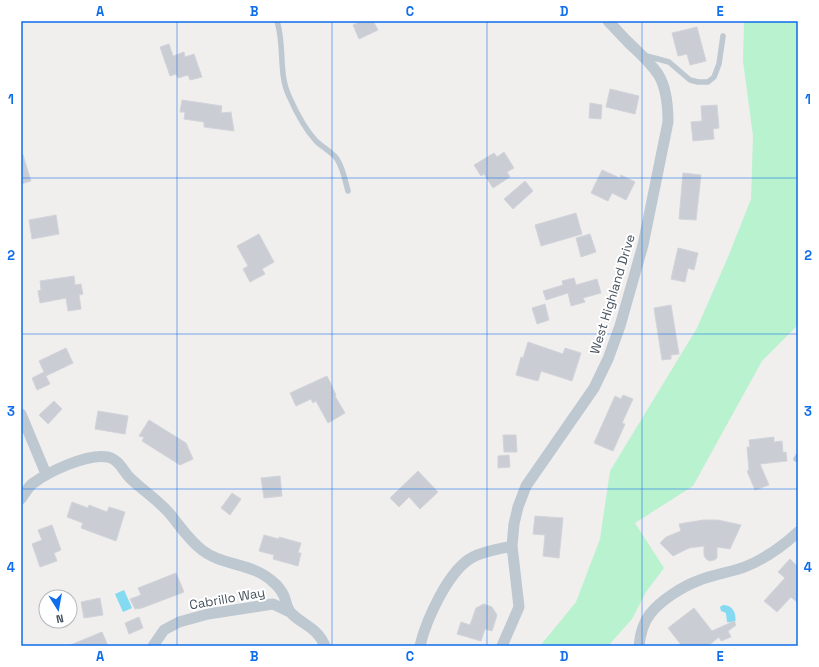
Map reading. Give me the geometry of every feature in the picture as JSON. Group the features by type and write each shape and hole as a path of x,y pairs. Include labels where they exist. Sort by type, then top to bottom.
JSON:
{"street":[{"name":"West Highland Drive","path":"502,646 519,607 512,546 514,524 518,507 526,486 594,388 608,359 620,326 643,245 668,122 666,98 658,75 642,55 627,42 608,21"},
{"path":"21,414 46,474"},
{"path":"21,499 30,486 46,474 84,459 109,457 120,463 128,476 169,513 186,535 203,551 217,558 240,564 273,581 283,594 290,612 321,636 325,646"},
{"path":"639,646 644,625 649,614 675,592 701,579 737,570 754,563 771,554 798,532"},
{"path":"420,646 431,612 440,596 462,565 474,557 512,546"},
{"name":"Cabrillo Way","path":"154,646 164,630 179,622 208,614 273,604 290,612"}],"lane":[{"path":"277,21 281,32 283,78 288,95 305,128 317,142 336,158 341,166 348,191"},
{"path":"642,55 669,62 690,80 708,82 714,77 719,64 723,36"}],"green space":[{"path":"744,21 798,21 798,325 762,361 693,486 635,523 664,568 646,592 632,619 608,646 540,646 576,602 600,539 610,471 697,328 751,199 753,136 743,61"}],"water":[{"path":"124,590 132,608 123,612 115,594"},
{"path":"723,605 732,608 734,611 735,623 727,622 726,613 721,611 720,607"}],"building":[{"path":"362,21 373,21 378,30 359,39 353,25"},
{"path":"697,27 706,61 690,65 687,54 678,56 672,33"},
{"path":"169,44 173,56 184,52 185,57 194,54 202,77 190,80 188,75 178,78 176,74 170,76 160,47"},
{"path":"610,89 639,96 635,114 606,107"},
{"path":"182,100 222,106 221,113 231,112 234,131 204,127 204,122 184,119 185,112 180,112"},
{"path":"590,103 602,105 601,119 589,118"},
{"path":"717,105 719,128 713,129 714,139 693,141 691,122 702,121 701,106"},
{"path":"504,152 514,168 507,172 510,177 493,188 484,174 481,176 474,165 494,153 497,157"},
{"path":"21,155 23,155 31,181 21,184"},
{"path":"602,170 620,178 621,175 635,182 626,200 612,193 608,201 591,193"},
{"path":"683,173 701,175 696,220 679,219"},
{"path":"525,181 533,191 513,209 504,199"},
{"path":"576,213 582,234 541,246 535,225"},
{"path":"56,215 59,234 32,239 29,220"},
{"path":"259,234 274,262 262,269 265,274 250,282 243,269 248,266 237,246"},
{"path":"590,234 596,252 581,257 576,238"},
{"path":"678,248 698,253 694,270 688,268 685,282 671,279"},
{"path":"74,276 75,285 81,284 83,294 79,295 81,309 68,311 66,298 40,303 38,291 41,290 40,281"},
{"path":"574,278 576,285 597,279 601,293 583,298 585,302 571,306 568,293 546,300 543,291 563,285 562,281"},
{"path":"545,304 549,320 537,324 532,308"},
{"path":"671,305 679,354 671,355 671,359 662,360 654,308"},
{"path":"528,342 563,354 565,348 581,353 572,381 541,371 538,381 516,375 521,357 523,358"},
{"path":"66,348 73,363 46,376 50,384 37,390 32,378 44,372 39,361"},
{"path":"327,376 336,395 335,396 345,413 328,423 316,401 313,403 311,399 296,406 290,393"},
{"path":"623,395 633,399 622,423 625,424 613,451 594,443 615,396 621,399"},
{"path":"54,401 62,409 48,424 39,415"},
{"path":"98,411 128,416 125,434 95,429"},
{"path":"149,420 186,443 193,459 180,465 142,441 144,437 139,436"},
{"path":"503,435 516,435 517,452 504,452"},
{"path":"774,437 774,442 782,441 783,453 786,452 787,461 760,464 769,485 755,490 747,471 749,470 747,447 750,447 749,440"},
{"path":"509,455 510,467 498,468 498,456"},
{"path":"418,471 438,492 420,509 409,497 399,507 390,498"},
{"path":"280,476 282,496 264,498 261,478"},
{"path":"232,493 241,499 230,515 221,508"},
{"path":"72,502 88,508 89,505 107,512 109,507 125,512 116,541 81,528 83,523 67,517"},
{"path":"535,516 563,518 559,558 543,556 545,535 533,534"},
{"path":"703,520 718,520 741,525 730,549 717,547 717,558 714,560 710,561 706,559 704,555 704,546 689,548 673,556 660,543 666,537 681,531 679,524"},
{"path":"52,525 61,550 54,553 57,561 40,567 32,544 42,540 38,530"},
{"path":"264,535 279,539 279,537 301,543 298,553 301,553 298,566 273,559 274,555 259,551"},
{"path":"790,559 798,567 798,603 791,597 777,612 764,601 785,578 778,572"},
{"path":"176,573 184,592 142,608 135,609 130,599 141,595 138,588"},
{"path":"100,598 103,615 84,618 81,602"},
{"path":"484,604 492,607 497,615 492,631 485,629 481,641 457,634 461,622 470,625 476,608"},
{"path":"694,608 712,631 734,621 736,625 728,631 731,637 721,641 719,637 708,646 682,646 668,628"},
{"path":"139,617 143,628 129,634 125,623"},
{"path":"102,632 108,646 68,646"}]}
